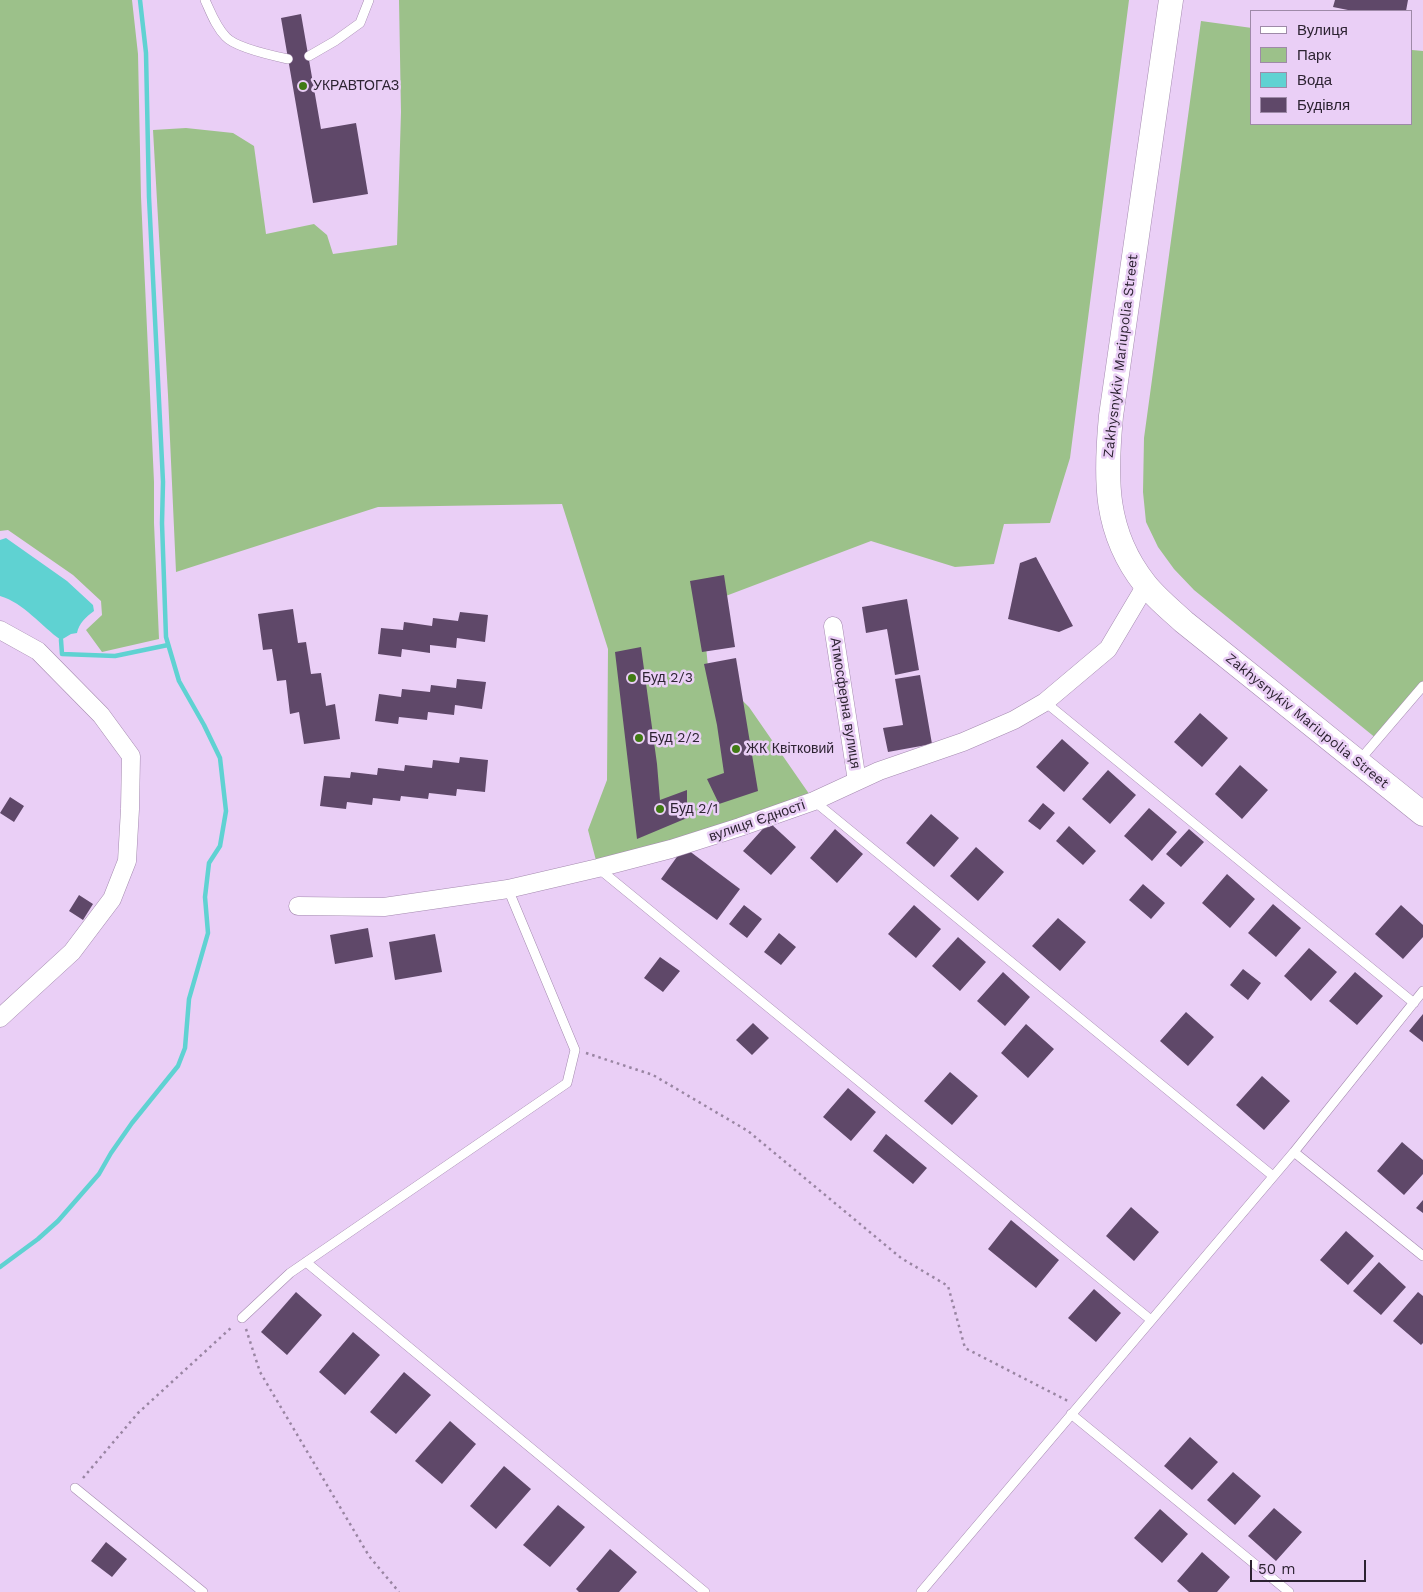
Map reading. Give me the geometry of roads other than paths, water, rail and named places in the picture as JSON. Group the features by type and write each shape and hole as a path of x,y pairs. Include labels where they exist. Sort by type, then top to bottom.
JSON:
{"main road":[{"name":"Zakhysnykiv Mariupolia Street","path":"1171,0 1111,416 1107,460 1109,500 1115,528 1128,560 1146,585 1184,622 1423,814"}],"street":[{"name":"вулиця Єдності","path":"298,906 384,907 508,889 671,849 814,801 879,771 963,742 1014,720 1045,702 1108,649 1146,585"},
{"name":"Атмосферна вулиця","path":"833,626 858,781"},
{"path":"0,630 38,651 102,715 131,756 127,861 112,899 72,952 0,1018"}],"lane":[{"path":"206,0 213,19 227,39 253,50 288,59"},
{"path":"309,56 334,42 360,23 369,0"},
{"path":"1358,762 1423,686"},
{"path":"1045,702 1414,1003"},
{"path":"814,801 1273,1176"},
{"path":"598,868 1151,1320"},
{"path":"242,1318 290,1273 567,1083 575,1050 508,889"},
{"path":"921,1592 1294,1152 1423,991"},
{"path":"1294,1152 1423,1256"},
{"path":"306,1262 705,1592"},
{"path":"1071,1414 1289,1592"},
{"path":"74,1488 203,1592"}],"water":[{"path":"6,538 67,581 93,605 94,611 83,620 77,633 61,640 25,609 0,596 0,540"}],"waterway":[{"path":"0,1267 38,1239 58,1221 99,1174 132,1123 178,1066 185,1048 189,999 208,933 205,897 209,863 220,846 226,811 220,758 179,681 166,637 162,523 163,482 149,197 146,53 140,0"},
{"path":"61,640 62,654 115,656 168,645"}],"place":[{"name":"УКРАВТОГАЗ","path":"303,86"},
{"name":"Буд 2/3","path":"632,678"},
{"name":"Буд 2/2","path":"639,738"},
{"name":"ЖК Квітковий","path":"736,749"},
{"name":"Буд 2/1","path":"660,809"}]}
